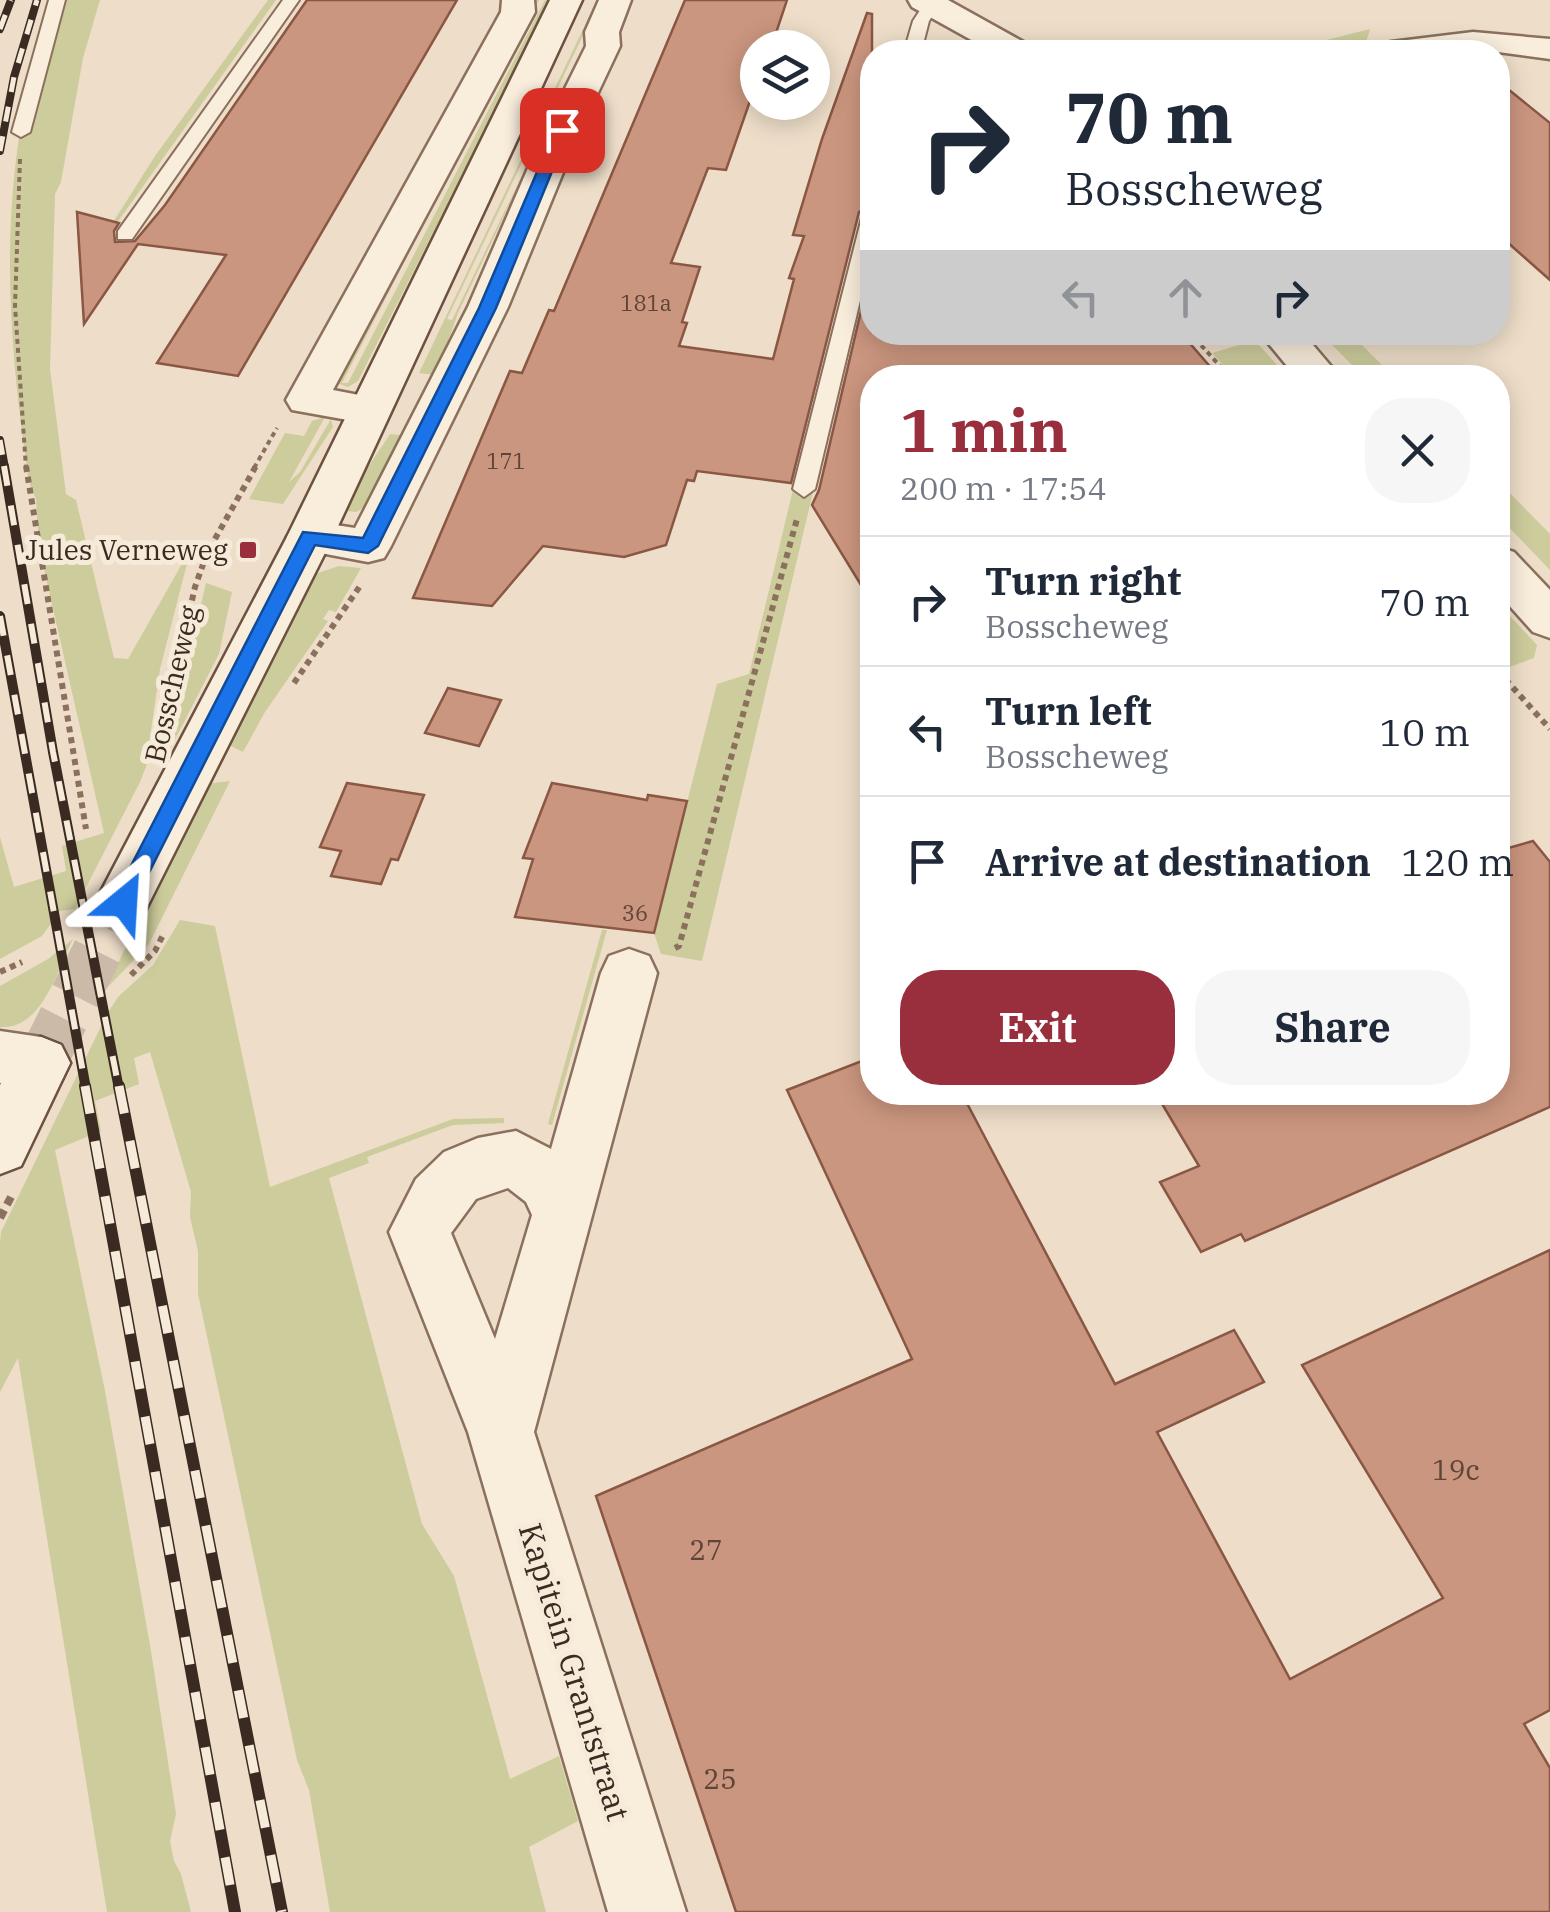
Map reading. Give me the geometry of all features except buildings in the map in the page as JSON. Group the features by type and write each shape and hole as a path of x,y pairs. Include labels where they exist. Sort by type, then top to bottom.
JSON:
{"street":[{"path":"370,410 307,400 518,12 518,0"},
{"name":"Bosscheweg","path":"124,902 310,537 566,0"},
{"path":"310,537 368,546 488,308 562,130 603,46 602,32 616,0"},
{"path":"928,2 995,40"},
{"path":"1510,45 1550,49"},
{"path":"1291,345 1310,365"},
{"path":"1510,577 1550,620"},
{"path":"501,1432 629,973"},
{"path":"0,1146 20,1060"},
{"name":"Kapitein Grantstraat","path":"562,1212 547,1182 516,1159 483,1164 443,1186 420,1232 501,1432 647,1912"}],"lane":[{"path":"20,132 57,0"},
{"path":"124,235 291,0"},
{"path":"915,40 928,2"},
{"path":"804,489 860,262"}],"path":[{"path":"20,132 15,306 27,482 86,829"},
{"path":"1201,345 1218,365"},
{"name":"Bosscheweg","path":"170,700 195,587 207,552 276,430 307,400"},
{"path":"629,973 679,946 804,489"},
{"path":"1510,684 1550,729"},
{"path":"0,972 22,962"}],"green space":[{"path":"56,0 100,0 83,58 61,182 55,194 50,369 66,494 76,500 114,658 128,659 191,548 160,669 148,751 152,751 140,782 75,909 60,911 42,936 0,959 0,837 14,887 66,871 62,846 104,833 39,547 36,499 29,482 13,348 10,259 15,170 27,94"},
{"path":"268,0 276,0 114,227 110,227 155,156"},
{"path":"527,0 539,0 342,383 348,383 545,0 551,0 358,381 348,387 334,382"},
{"path":"597,0 447,319 452,320 607,0 458,313 436,375 419,373"},
{"path":"1370,29 1367,40 1327,40"},
{"path":"860,293 702,961 661,954 654,933 717,684 749,674 795,481 790,473 792,468 817,470"},
{"path":"1239,345 1259,345 1277,365 1223,365 1212,353"},
{"path":"1332,345 1362,345 1382,365 1352,365"},
{"path":"325,417 289,482 300,472 331,419 333,427 283,504 249,499 285,433 304,436 312,421"},
{"path":"390,434 408,436 392,453 365,506 356,512 347,511 343,505"},
{"path":"1510,493 1550,534 1550,570 1510,528"},
{"path":"339,566 361,568 336,612 329,610 323,619 328,621 265,712 243,752 225,743 312,575"},
{"path":"206,583 232,592 219,654 165,759"},
{"path":"1510,616 1537,645 1534,658 1510,667"},
{"path":"230,781 149,944 105,990 205,784"},
{"path":"180,920 215,926 270,1187 453,1119 504,1118 504,1123 453,1125 367,1157 369,1163 329,1178 422,1524 454,1576 510,1779 559,1756 578,1821 529,1847 546,1912 330,1912 309,1790 297,1760 198,1294 191,1192 150,1052 134,1058 139,1084 95,1101 101,1131 55,1150 105,1391 151,1651 176,1814 170,1841 191,1912 107,1912 18,1358 0,1392 0,1242 1,1232 107,1014 118,997 153,965"},
{"path":"602,930 607,930 552,1125 548,1124"},
{"path":"73,939 37,1009 15,1025 0,1027 0,986 48,959"}],"tunnel":[{"path":"41,1063 123,901"}],"railway":[{"path":"0,29 11,0"},
{"path":"0,151 14,77 37,0"},
{"path":"0,440 5,468"},
{"path":"4,466 53,752 119,1089"},
{"path":"0,616 86,1089"},
{"path":"85,1086 235,1912"},
{"path":"119,1086 282,1912"}],"place":[{"name":"Jules Verneweg","path":"248,550"}],"route":[{"path":"124,902 310,537 368,546 488,308 562,130"}]}
